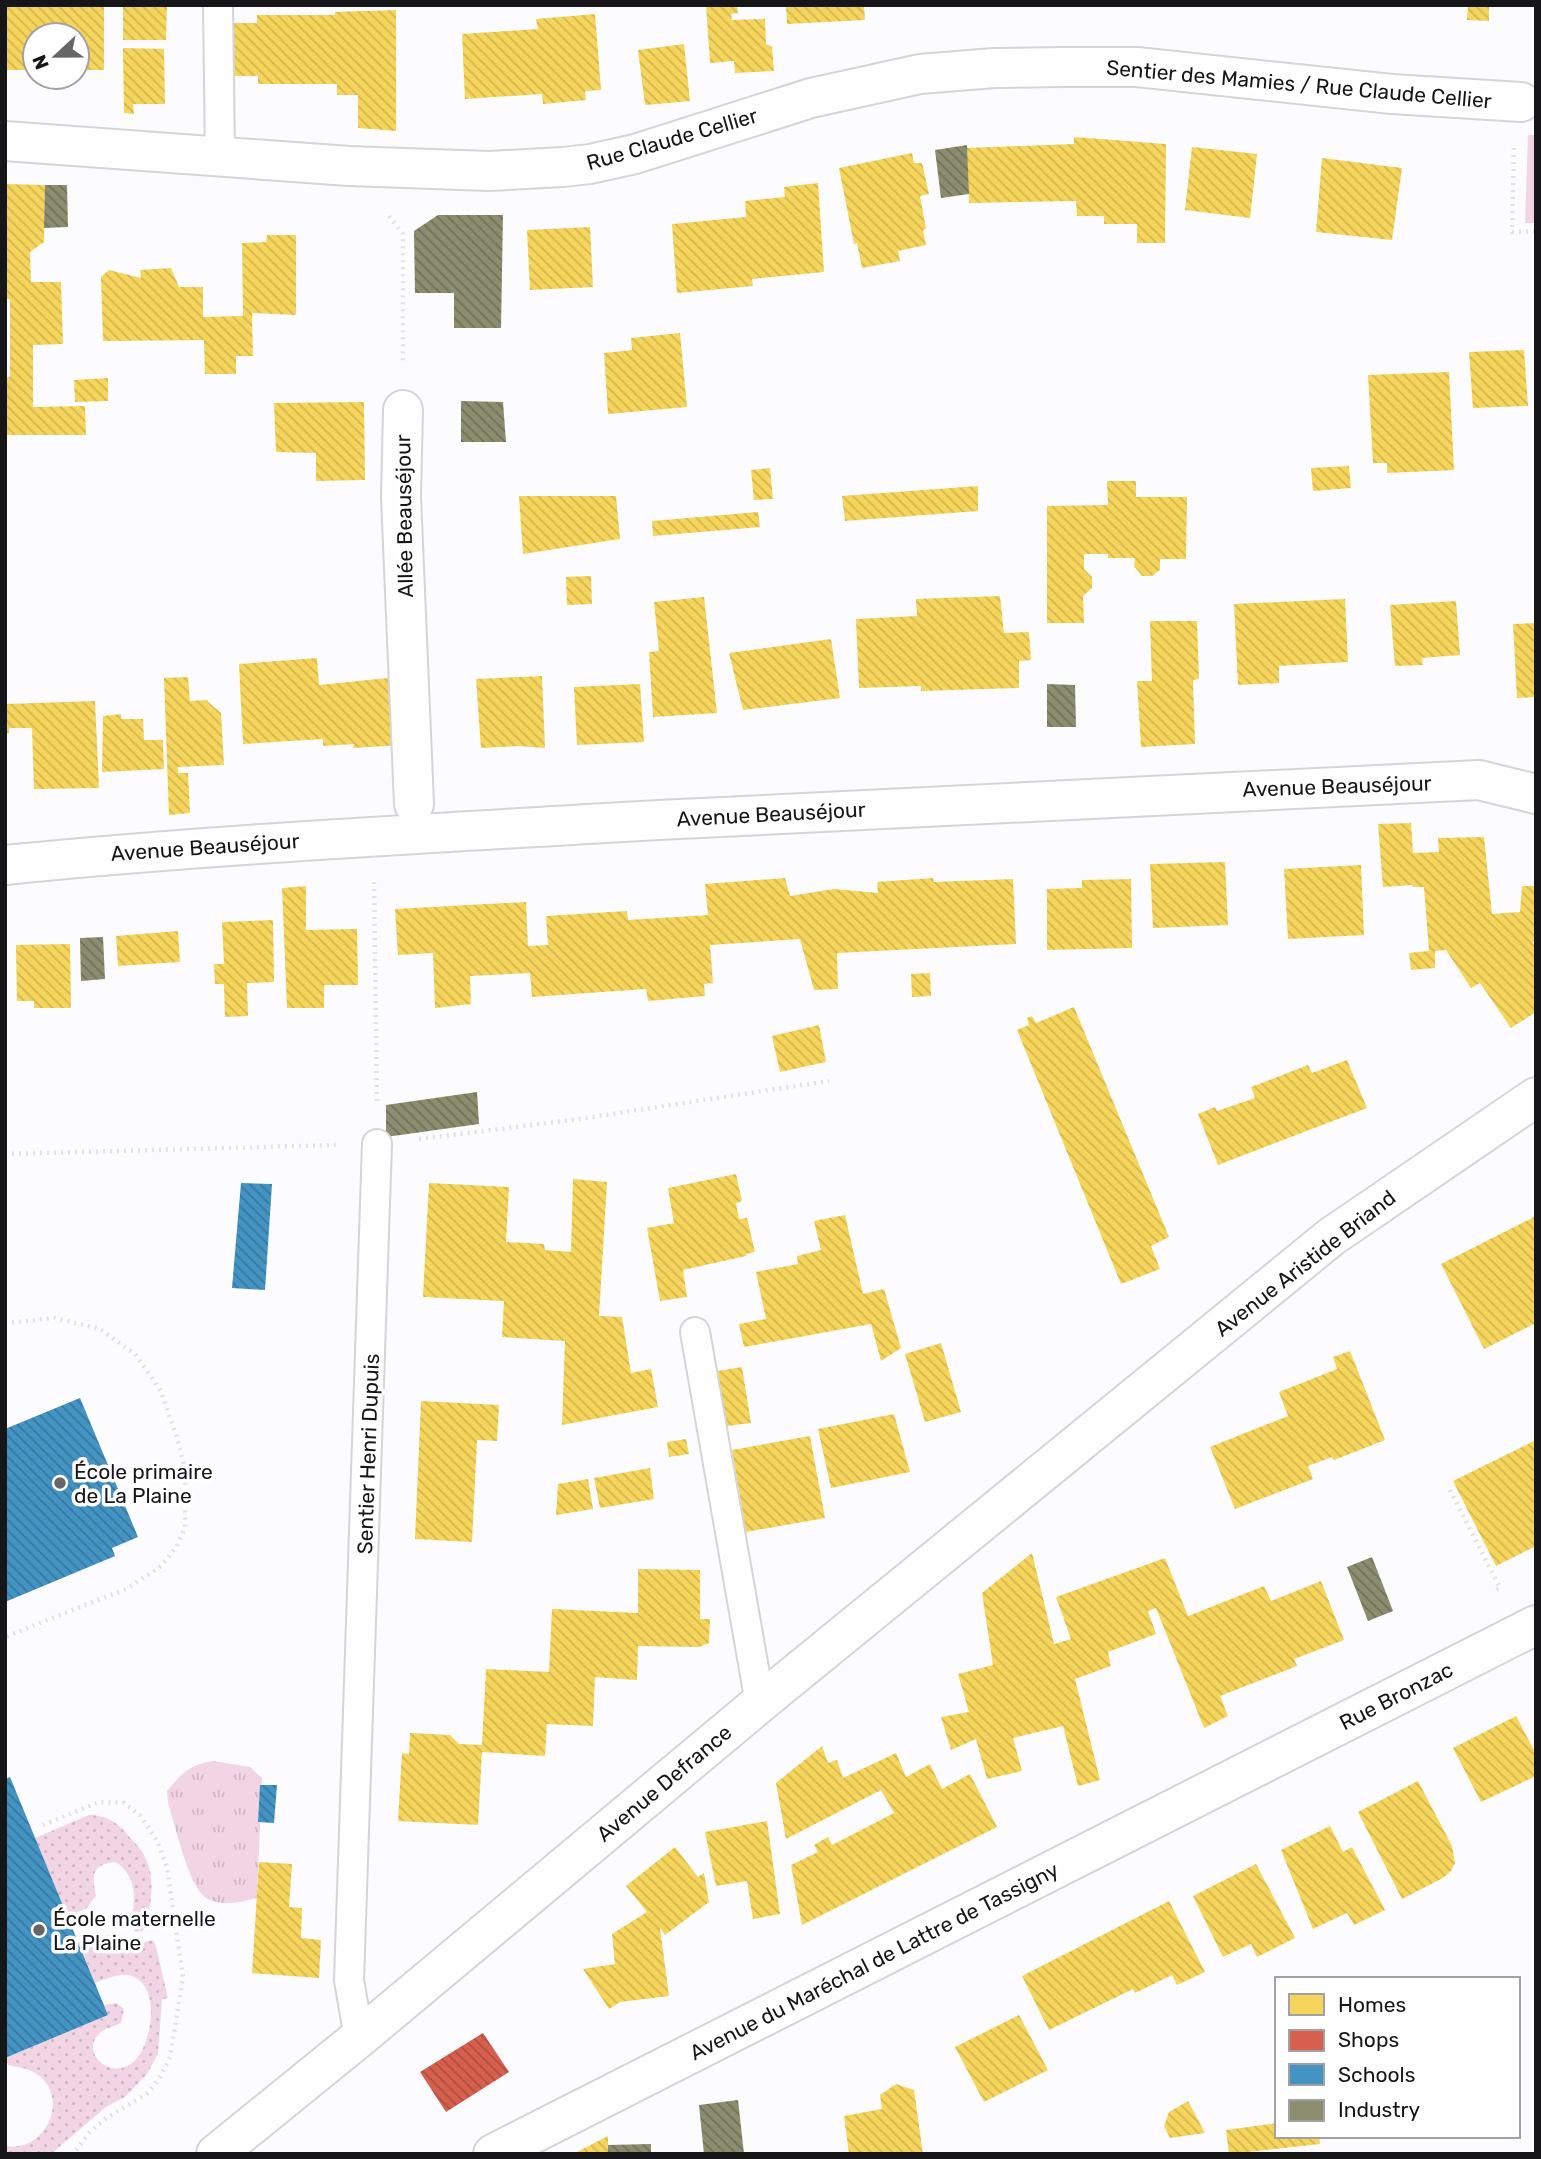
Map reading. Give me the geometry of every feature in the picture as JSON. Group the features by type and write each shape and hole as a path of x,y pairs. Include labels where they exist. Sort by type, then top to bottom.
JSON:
{"street":[{"name":"Rue Claude Cellier","path":"5,141 349,166 489,171 590,164 635,154 811,98 919,74 994,68 1077,67"},
{"name":"Sentier des Mamies / Rue Claude Cellier","path":"1077,67 1137,67 1392,94 1518,120"},
{"name":"Allée Beauséjour","path":"403,410 401,497 414,804"},
{"name":"Avenue Beauséjour","path":"5,864 139,851 372,835 1053,798 1479,780 1536,794"},
{"name":"Avenue Aristide Briand","path":"1114,1415 1331,1237 1536,1097"},
{"name":"Avenue Defrance","path":"216,2154 1114,1415"},
{"name":"Rue Bronzac","path":"1256,1768 1536,1625"},
{"name":"Avenue du Maréchal de Lattre de Tassigny","path":"493,2154 1256,1768"}],"lane":[{"path":"218,5 220,158"},
{"name":"Sentier Henri Dupuis","path":"359,2038 349,1980 377,1144"},
{"path":"695,1332 761,1703"}],"path":[{"path":"1515,232 1518,120"},
{"path":"1518,120 1514,126 1512,232 1536,231"},
{"name":"Allée Beauséjour","path":"403,410 402,240 403,234 408,230"},
{"path":"374,869 377,1144"},
{"path":"5,1323 55,1318 100,1329 135,1354 161,1391 177,1438 185,1481 185,1527 177,1546 161,1566 128,1588 5,1637"},
{"path":"1450,1490 1500,1588"},
{"path":"43,1825 99,1802 124,1803 140,1815 157,1841 167,1867 183,1977 170,2057 160,2077 148,2093 105,2119 90,2132 73,2154"}],"green space":[{"path":"1528,135 1536,135 1536,223 1525,223"},
{"path":"213,1761 250,1767 262,1778 257,1898 226,1903 208,1899 195,1883 184,1856 167,1791 187,1771"},
{"path":"89,1815 114,1822 144,1855 152,1883 143,1931 135,1932 130,1925 134,1890 128,1875 116,1862 102,1865 95,1872 96,1896 86,1909 67,1916 35,1838"},
{"path":"117,1933 126,1943 138,1944 152,1940 155,1943 168,1998 162,1999 158,2054 147,2074 125,2097 106,2107 51,2154 5,2154 5,2146 20,2146 43,2132 53,2107 52,2094 46,2082 32,2071 8,2065 5,2058 108,2015 104,2005 116,2003 124,2009 121,2023 101,2032 94,2041 96,2058 112,2068 121,2068 131,2064 140,2054 150,2024 147,1990 141,1982 128,1975 114,1976 95,1983 79,1943"}],"building: Homes":[{"path":"5,5 104,5 104,70 91,70 91,21 21,21 21,70 5,70"},
{"path":"123,5 167,5 166,40 123,40"},
{"path":"706,5 737,5 738,13 731,14 732,20 765,19 766,44 772,47 774,71 735,73 734,61 710,63"},
{"path":"786,5 864,5 865,20 787,24"},
{"path":"1468,5 1489,5 1489,21 1467,20"},
{"path":"396,10 396,131 358,128 358,95 337,95 337,84 258,84 258,76 234,76 233,23 257,23 257,15 335,15 335,12"},
{"path":"595,14 601,90 585,91 586,100 543,104 542,94 465,99 462,34 538,29 536,19"},
{"path":"684,44 690,101 645,105 638,50"},
{"path":"123,48 164,49 165,104 133,104 134,114 124,113"},
{"path":"1074,137 1166,144 1165,243 1137,243 1137,224 1104,224 1104,216 1077,216 1076,201 969,203 967,148 1074,144"},
{"path":"1192,147 1257,154 1250,218 1185,210"},
{"path":"912,153 914,163 922,163 929,194 920,196 926,245 898,251 900,261 862,268 857,243 854,244 839,168"},
{"path":"1322,158 1402,168 1392,240 1316,232"},
{"path":"818,183 824,272 752,279 753,286 677,293 672,224 746,217 745,201 785,197 784,187"},
{"path":"5,184 45,185 44,242 30,252 31,282 61,282 63,344 33,345 33,407 85,406 86,435 5,435 5,378 10,377 10,299 5,299"},
{"path":"590,227 593,287 530,290 527,230"},
{"path":"267,235 296,235 296,315 252,313 253,356 236,356 236,374 205,374 204,340 103,341 101,277 109,270 141,278 140,270 171,268 179,287 203,287 203,317 243,316 242,243 266,242"},
{"path":"680,333 687,407 608,414 604,353 632,350 631,338"},
{"path":"1524,350 1528,406 1473,408 1469,352"},
{"path":"1449,372 1454,470 1387,473 1387,463 1373,463 1368,375"},
{"path":"108,378 108,401 75,402 74,380"},
{"path":"364,402 365,480 316,481 316,453 276,452 274,403"},
{"path":"1349,466 1351,488 1313,491 1311,468"},
{"path":"770,468 773,499 754,500 751,470"},
{"path":"1107,481 1136,481 1136,497 1187,497 1186,559 1160,559 1160,570 1152,576 1142,576 1134,566 1135,558 1108,558 1108,554 1084,554 1084,569 1092,577 1092,588 1083,596 1084,623 1047,623 1047,506 1108,505"},
{"path":"978,486 978,511 845,521 842,496"},
{"path":"519,496 616,496 620,539 523,554"},
{"path":"758,512 760,527 653,536 652,521"},
{"path":"591,576 592,604 567,605 566,577"},
{"path":"1000,596 1004,633 1029,632 1031,660 1019,661 1019,688 921,691 921,686 859,688 856,619 917,616 916,599"},
{"path":"704,597 717,713 653,717 649,652 659,651 654,602"},
{"path":"1345,599 1348,662 1279,666 1279,683 1238,685 1234,604"},
{"path":"1456,601 1460,655 1422,658 1423,665 1395,666 1390,605"},
{"path":"1150,621 1197,621 1199,679 1193,680 1195,744 1141,747 1137,681 1152,681"},
{"path":"1536,623 1536,697 1517,698 1513,624"},
{"path":"831,639 840,698 743,710 729,653"},
{"path":"317,658 319,685 398,677 402,745 353,748 354,744 323,746 323,739 243,744 239,664"},
{"path":"542,676 545,748 481,748 476,679"},
{"path":"188,677 190,701 206,700 221,713 224,765 178,767 178,773 188,773 190,813 169,815 164,678"},
{"path":"640,684 644,742 577,745 574,687"},
{"path":"95,701 99,788 34,789 32,728 9,728 9,733 5,733 5,704"},
{"path":"121,714 121,719 143,719 144,740 163,740 164,769 102,772 103,716"},
{"path":"1411,823 1413,853 1439,852 1438,838 1484,837 1492,914 1520,912 1522,886 1536,886 1536,942 1532,942 1536,948 1536,1012 1511,1028 1480,983 1471,988 1446,950 1435,951 1435,968 1411,970 1409,953 1429,951 1424,887 1383,887 1378,824"},
{"path":"1225,862 1228,925 1153,928 1150,864"},
{"path":"1361,865 1364,935 1288,939 1284,869"},
{"path":"785,878 790,896 834,889 878,893 877,882 933,878 934,882 1013,879 1016,944 837,953 838,989 814,990 800,939 710,945 713,983 704,984 705,996 648,1001 646,989 532,997 530,973 470,976 471,1004 435,1008 433,953 398,955 395,909 526,902 528,946 548,945 546,916 627,911 628,920 708,915 705,884"},
{"path":"1131,879 1132,948 1047,950 1047,889 1082,888 1082,880"},
{"path":"306,886 306,930 357,929 358,985 324,985 324,1008 287,1008 282,888"},
{"path":"273,920 274,982 247,983 248,1016 225,1017 224,984 215,984 214,964 224,964 222,922"},
{"path":"178,931 180,962 118,966 116,936"},
{"path":"70,944 71,1008 34,1008 34,1001 17,1001 16,945"},
{"path":"930,973 931,996 912,997 911,974"},
{"path":"1074,1007 1169,1237 1151,1246 1160,1269 1121,1284 1017,1030 1029,1025 1027,1018 1032,1016 1036,1023"},
{"path":"819,1025 826,1062 780,1072 772,1036"},
{"path":"1347,1060 1367,1108 1218,1165 1198,1114 1215,1107 1217,1111 1255,1098 1251,1087 1308,1065 1312,1073"},
{"path":"736,1174 742,1201 736,1203 739,1219 747,1218 755,1252 683,1270 687,1297 660,1301 647,1228 674,1223 668,1188"},
{"path":"573,1179 607,1182 599,1316 622,1317 631,1373 651,1369 658,1407 562,1425 565,1341 502,1337 504,1301 423,1297 429,1183 509,1187 506,1242 544,1244 545,1250 571,1252"},
{"path":"845,1215 863,1294 884,1289 901,1348 881,1361 871,1324 744,1347 739,1324 766,1319 756,1272 798,1264 797,1256 821,1250 814,1221"},
{"path":"1536,1216 1536,1323 1484,1349 1441,1264"},
{"path":"941,1343 961,1412 925,1422 905,1354"},
{"path":"1350,1351 1385,1440 1334,1460 1332,1457 1308,1466 1313,1479 1235,1509 1210,1447 1288,1416 1279,1392 1337,1369 1333,1357"},
{"path":"742,1367 751,1423 727,1426 717,1371"},
{"path":"421,1401 499,1405 497,1441 477,1440 472,1542 415,1539"},
{"path":"894,1414 910,1472 831,1488 818,1429"},
{"path":"810,1436 825,1518 746,1532 732,1450"},
{"path":"686,1439 689,1454 669,1457 667,1442"},
{"path":"1536,1440 1536,1546 1496,1566 1453,1481"},
{"path":"650,1468 654,1499 600,1508 594,1478"},
{"path":"588,1479 593,1509 556,1515 558,1484"},
{"path":"1032,1553 1054,1644 1071,1639 1056,1597 1165,1558 1188,1616 1264,1586 1271,1601 1321,1581 1344,1640 1294,1659 1297,1666 1220,1696 1228,1716 1204,1728 1156,1608 1148,1611 1156,1634 1108,1652 1111,1666 1075,1679 1100,1780 1078,1786 1063,1726 1013,1738 1022,1771 987,1779 976,1739 951,1750 941,1717 969,1712 958,1674 993,1665 982,1593"},
{"path":"638,1569 700,1570 700,1619 710,1619 709,1643 699,1647 638,1646 637,1680 595,1677 593,1726 547,1724 545,1756 482,1752 478,1825 398,1821 402,1753 409,1754 410,1733 450,1735 459,1744 482,1745 486,1669 549,1672 552,1609 638,1613"},
{"path":"1516,1716 1536,1754 1536,1776 1481,1802 1453,1748"},
{"path":"822,1746 828,1763 837,1760 843,1778 896,1753 906,1777 930,1764 942,1789 970,1774 997,1827 802,1925 791,1865 818,1852 814,1845 828,1837 832,1845 894,1813 881,1790 786,1839 776,1783"},
{"path":"1418,1781 1452,1846 1455,1863 1443,1878 1402,1899 1358,1812"},
{"path":"767,1821 780,1914 753,1919 747,1881 716,1886 705,1832"},
{"path":"1330,1826 1343,1852 1352,1847 1385,1910 1354,1925 1347,1913 1313,1929 1281,1850"},
{"path":"675,1847 698,1877 704,1873 709,1902 665,1935 660,1928 669,1996 620,2002 609,2009 583,1969 615,1964 612,1934 647,1912 626,1886"},
{"path":"259,1862 292,1864 289,1907 302,1908 301,1938 321,1940 319,1978 252,1973"},
{"path":"1256,1864 1295,1938 1257,1957 1251,1944 1223,1957 1193,1896"},
{"path":"1169,1901 1205,1972 1177,1985 1172,1975 1135,1993 1133,1989 1049,2030 1022,1976"},
{"path":"1019,2015 1048,2070 984,2102 955,2047"},
{"path":"896,2084 914,2090 923,2154 849,2154 844,2116 882,2109 880,2095"},
{"path":"1188,2101 1205,2133 1170,2138 1164,2126 1169,2112"},
{"path":"1275,2123 1275,2138 1319,2138 1320,2144 1229,2154 1226,2130"},
{"path":"608,2136 608,2154 573,2154"}],"building: Shops":[{"path":"483,2033 509,2072 446,2112 420,2072"}],"building: Schools":[{"path":"241,1183 272,1184 265,1290 232,1288"},
{"name":"École primaire de La Plaine","path":"80,1398 138,1537 112,1548 115,1556 5,1602 5,1429"},
{"name":"École maternelle La Plaine","path":"10,1777 108,2015 5,2058 5,1779"},
{"path":"260,1785 277,1785 274,1823 258,1822"}],"building: Industry":[{"path":"967,145 969,194 941,198 935,150"},
{"path":"45,185 67,185 68,227 44,228"},
{"path":"438,215 503,215 501,328 454,328 454,293 415,293 414,231"},
{"path":"461,401 503,402 506,442 461,442"},
{"path":"1047,684 1075,685 1076,727 1047,727"},
{"path":"103,937 105,979 81,981 80,938"},
{"path":"477,1092 479,1124 386,1137 386,1105"},
{"path":"1372,1557 1393,1611 1368,1621 1347,1567"},
{"path":"738,2100 744,2154 704,2154 699,2105"},
{"path":"651,2144 651,2154 608,2154 608,2145"}],"place":[{"name":"École primaire de La Plaine","path":"60,1483"},
{"name":"École maternelle La Plaine","path":"39,1930"}]}
